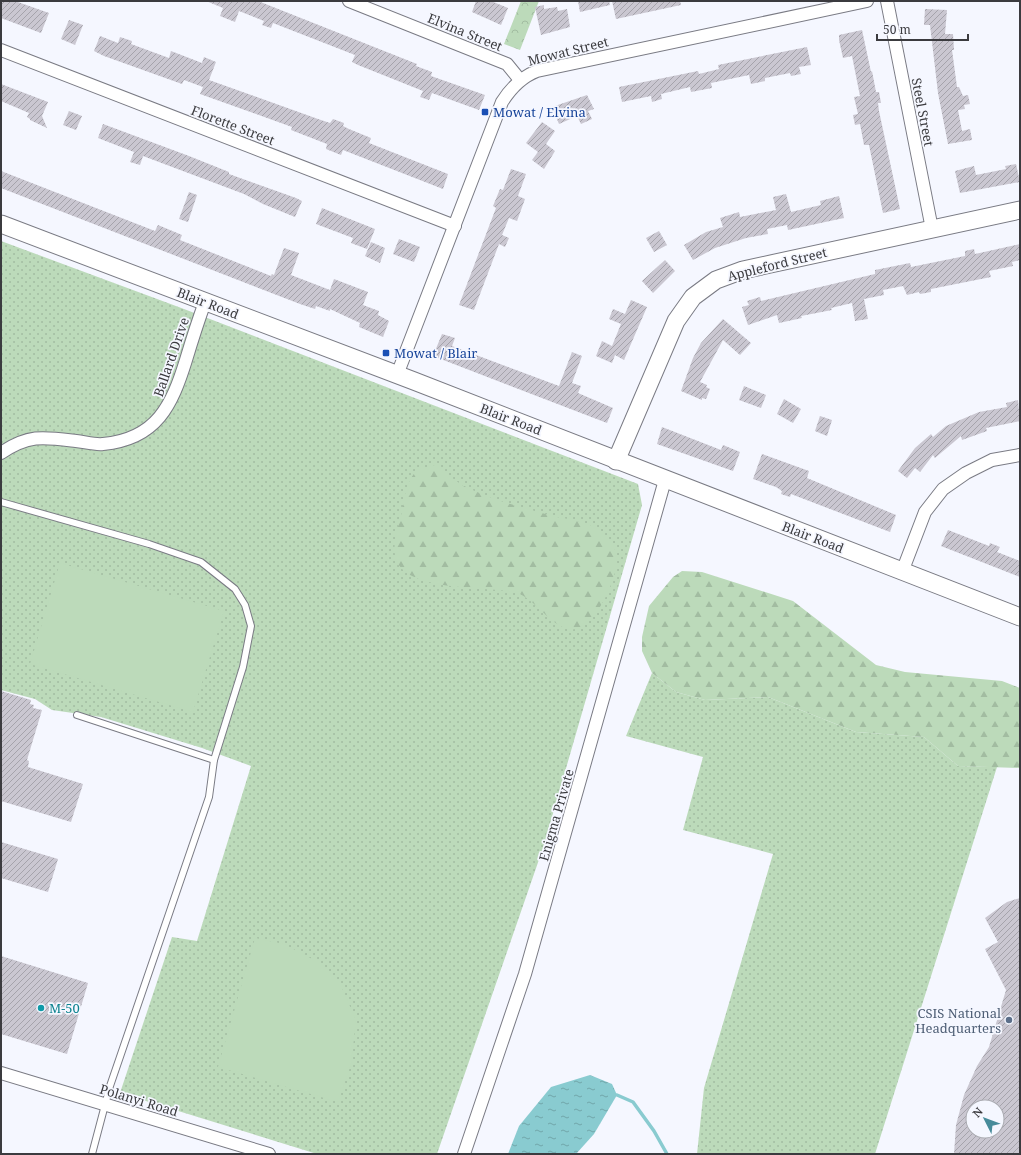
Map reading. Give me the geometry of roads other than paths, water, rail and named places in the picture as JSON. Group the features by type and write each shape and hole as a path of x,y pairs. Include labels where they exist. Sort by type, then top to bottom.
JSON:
{"main road":[{"name":"Appleford Street","path":"616,461 676,321 693,296 716,280 742,270 1020,210"},
{"name":"Blair Road","path":"1,224 397,375 1020,617"}],"street":[{"name":"Elvina Street","path":"349,1 507,64 520,80"},
{"name":"Mowat Street","path":"397,375 502,102 510,90 520,80 537,71 867,1"},
{"name":"Steel Street","path":"887,1 932,228"},
{"name":"Florette Street","path":"1,50 455,226"},
{"name":"Ballard Drive","path":"1,452 16,442 44,437 102,444 130,439 152,425 168,408 177,390 204,302"},
{"path":"902,572 925,512 943,490 966,473 992,460 1020,454"},
{"name":"Enigma Private","path":"464,1154 525,974 665,480"},
{"name":"Polanyi Road","path":"1,1073 269,1154"}],"lane":[{"path":"1,502 149,544 201,562 235,589 245,605 251,626 243,667 214,760 209,797 203,818 110,1086 92,1154"},
{"path":"77,715 214,760"}],"water":[{"path":"590,1075 612,1084 617,1095 594,1134 576,1154 508,1154 519,1126 551,1087"}],"waterway":[{"path":"617,1095 633,1102 654,1131 667,1154"}],"place":[{"name":"Mowat / Elvina","path":"485,112"},
{"name":"Mowat / Blair","path":"386,353"},
{"name":"M-50","path":"41,1008"},
{"name":"CSIS National Headquarters","path":"1009,1020"}]}
